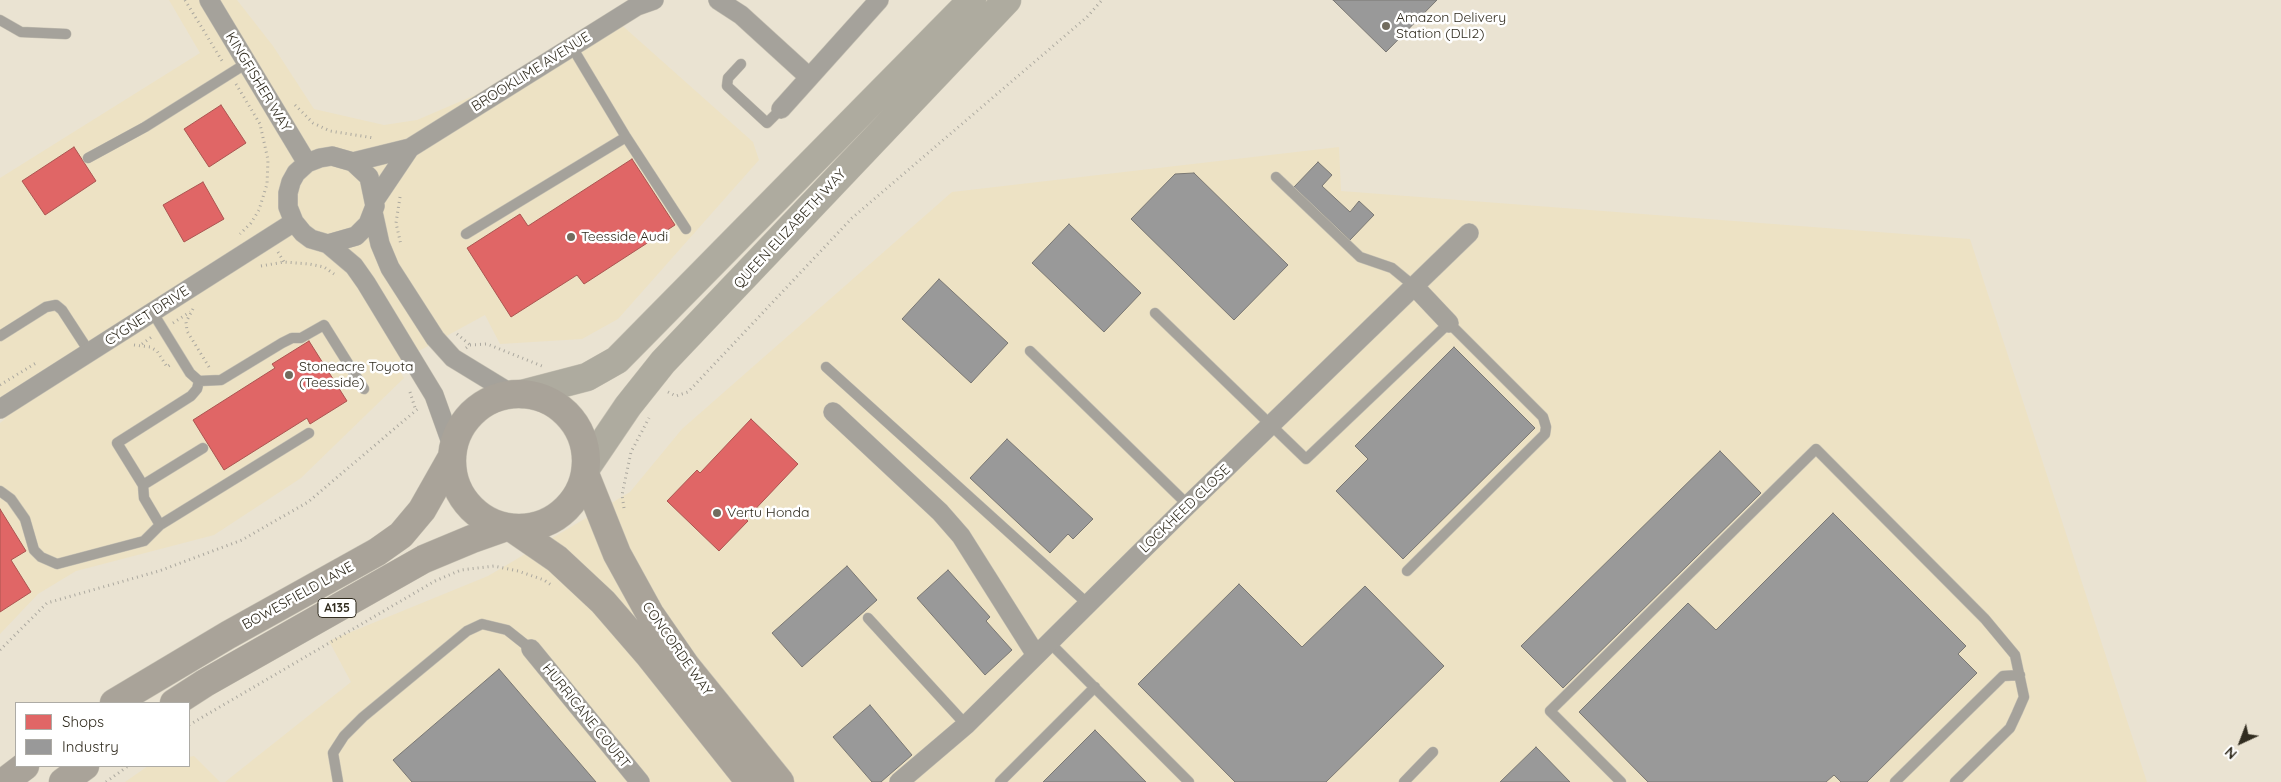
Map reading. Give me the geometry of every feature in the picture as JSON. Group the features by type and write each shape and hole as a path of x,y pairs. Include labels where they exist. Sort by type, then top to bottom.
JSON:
{"main road":[{"name":"A135","path":"176,702 204,683 424,559 472,539 509,527 529,527 552,520 566,509 576,497 585,471 583,441 567,414 547,400 517,394 487,401 470,414 458,431 452,453"},
{"path":"452,453 453,476 457,488 470,507 489,521 509,527"},
{"name":"BOWESFIELD LANE","path":"116,702 228,635 377,552 401,535 422,510 452,453"},
{"name":"CONCORDE WAY","path":"585,471 617,554 650,614 686,666 780,782"},
{"name":"CONCORDE WAY","path":"509,527 557,559 603,602 648,654 750,782"},
{"path":"4,782 24,767"},
{"path":"63,782 84,767"}],"street":[{"name":"KINGFISHER WAY","path":"208,0 307,164"},
{"path":"718,0 741,15 809,77"},
{"path":"781,109 879,0"},
{"name":"QUEEN ELIZABETH WAY","path":"517,394 587,377 617,360 972,0"},
{"name":"QUEEN ELIZABETH WAY","path":"585,471 628,406 663,362 1007,0"},
{"name":"BROOKLIME AVENUE","path":"410,148 642,2"},
{"path":"353,162 410,148"},
{"path":"328,244 356,236 368,224 374,206 410,148"},
{"path":"452,453 434,395 354,266 328,244 312,239 303,233 294,222 288,207 288,193 296,174 307,164 320,158 332,156 353,162 369,177 380,244 390,268 435,338 453,358 517,394"},
{"name":"CYGNET DRIVE","path":"0,409 294,222"},
{"name":"LOCKHEED CLOSE","path":"900,782 966,725 1188,505 1271,427 1469,233"},
{"path":"1415,287 1449,323"},
{"path":"834,412 940,512 961,536 1043,648"},
{"name":"HURRICANE COURT","path":"531,649 640,782"}],"lane":[{"path":"0,20 21,32 66,34"},
{"path":"572,47 626,138 686,229"},
{"path":"88,158 145,127 247,63"},
{"path":"741,64 728,78 726,86 767,123 781,109"},
{"path":"466,234 626,138"},
{"path":"1276,178 1360,257 1392,268 1415,287"},
{"path":"0,336 46,307 56,305 62,310 90,353"},
{"path":"153,312 190,372 199,381 217,380 282,343 292,338 301,338 324,325 364,389"},
{"path":"1155,313 1306,459 1449,323 1543,417 1546,428 1545,434 1408,571"},
{"path":"1030,351 1188,505"},
{"path":"826,367 1088,604"},
{"path":"160,525 144,498 143,485 117,444 191,396 199,381"},
{"path":"0,491 11,499 25,519 34,550 41,558 57,564 144,541 160,525 309,432"},
{"path":"143,485 203,448"},
{"path":"1622,782 1550,711 1816,449 1985,618 2015,655 2024,697 2010,728 1955,782"},
{"path":"868,618 966,725"},
{"path":"338,782 333,753 344,736 363,717 467,631 482,624 507,630 531,649"},
{"path":"1043,648 1095,687 1189,782"},
{"path":"1895,782 2002,676 2020,675"},
{"path":"1000,782 1095,687"},
{"path":"1404,782 1433,752"}],"path":[{"path":"185,0 260,124 268,160 267,184 259,210 251,223 232,239"},
{"path":"672,385 667,393 676,396 688,392 852,218 1087,17 1102,0"},
{"path":"255,269 262,265 284,262 309,264 324,267 340,279"},
{"path":"195,307 190,312 186,322 187,331 217,380"},
{"path":"470,345 487,344 542,366 548,366"},
{"path":"132,346 150,347 157,351 168,367 181,358"},
{"path":"0,385 38,362"},
{"path":"0,650 47,603 159,572 242,540 308,502 416,411 410,390"},
{"path":"624,512 622,495 631,452 652,413"},
{"path":"190,724 435,581 461,570 494,566 518,571 544,580 552,586"},
{"path":"106,782 127,767"}],"shaded area":[{"path":"169,0 237,0 273,46 314,109 384,125 417,120 536,69 616,20 753,142 759,160 618,319 582,339 500,344 485,315 395,364 404,378 301,478 214,535 76,571 38,594 0,634 0,423 5,419 0,412 0,178 200,53"},
{"path":"1339,147 1341,191 1970,239 2147,782 225,782 351,682 329,641 488,576 630,492 682,429 952,192"},
{"path":"194,756 220,782 125,782 147,767 190,767 190,757"}],"building: Shops":[{"path":"221,105 246,143 209,167 184,129"},
{"path":"74,147 96,181 45,215 22,181"},
{"name":"Teesside Audi","path":"632,159 675,225 584,284 577,275 511,317 467,248 520,214 528,226"},
{"path":"203,182 224,219 184,242 163,205"},
{"path":"309,341 347,401 310,424 307,418 224,470 193,420 275,368 272,364"},
{"path":"751,419 798,464 746,519 748,521 719,551 667,501 697,470 700,473"},
{"path":"0,509 26,551 11,560 31,592 0,612"}],"building: Industry":[{"name":"Amazon Delivery Station (DLI2)","path":"1333,0 1437,0 1386,52"},
{"path":"1318,162 1332,175 1322,186 1350,212 1359,201 1374,215 1350,240 1294,187"},
{"path":"1194,173 1288,265 1234,320 1131,219 1175,174"},
{"path":"1069,224 1141,293 1104,332 1032,263"},
{"path":"939,279 1008,343 971,383 902,319"},
{"path":"1454,347 1535,428 1403,559 1336,491 1368,459 1355,446"},
{"path":"1007,439 1093,519 1073,539 1068,534 1050,553 970,478"},
{"path":"1720,451 1761,493 1563,688 1521,646"},
{"path":"1833,513 1966,646 1958,654 1977,673 1867,782 1841,782 1834,775 1826,782 1648,782 1579,712 1688,603 1716,630"},
{"path":"847,566 877,600 802,667 772,633"},
{"path":"948,570 990,617 986,621 1012,650 985,675 917,598"},
{"path":"1239,584 1302,647 1365,586 1444,666 1326,782 1235,782 1138,684"},
{"path":"499,669 596,782 412,782 393,760"},
{"path":"870,705 912,755 881,782 872,782 833,737"},
{"path":"1095,730 1146,782 1043,782"},
{"path":"1536,747 1570,782 1500,782"}],"place":[{"name":"Amazon Delivery Station (DLI2)","path":"1386,26"},
{"name":"Teesside Audi","path":"571,237"},
{"name":"Stoneacre Toyota (Teesside)","path":"289,375"},
{"name":"Vertu Honda","path":"717,513"}]}
